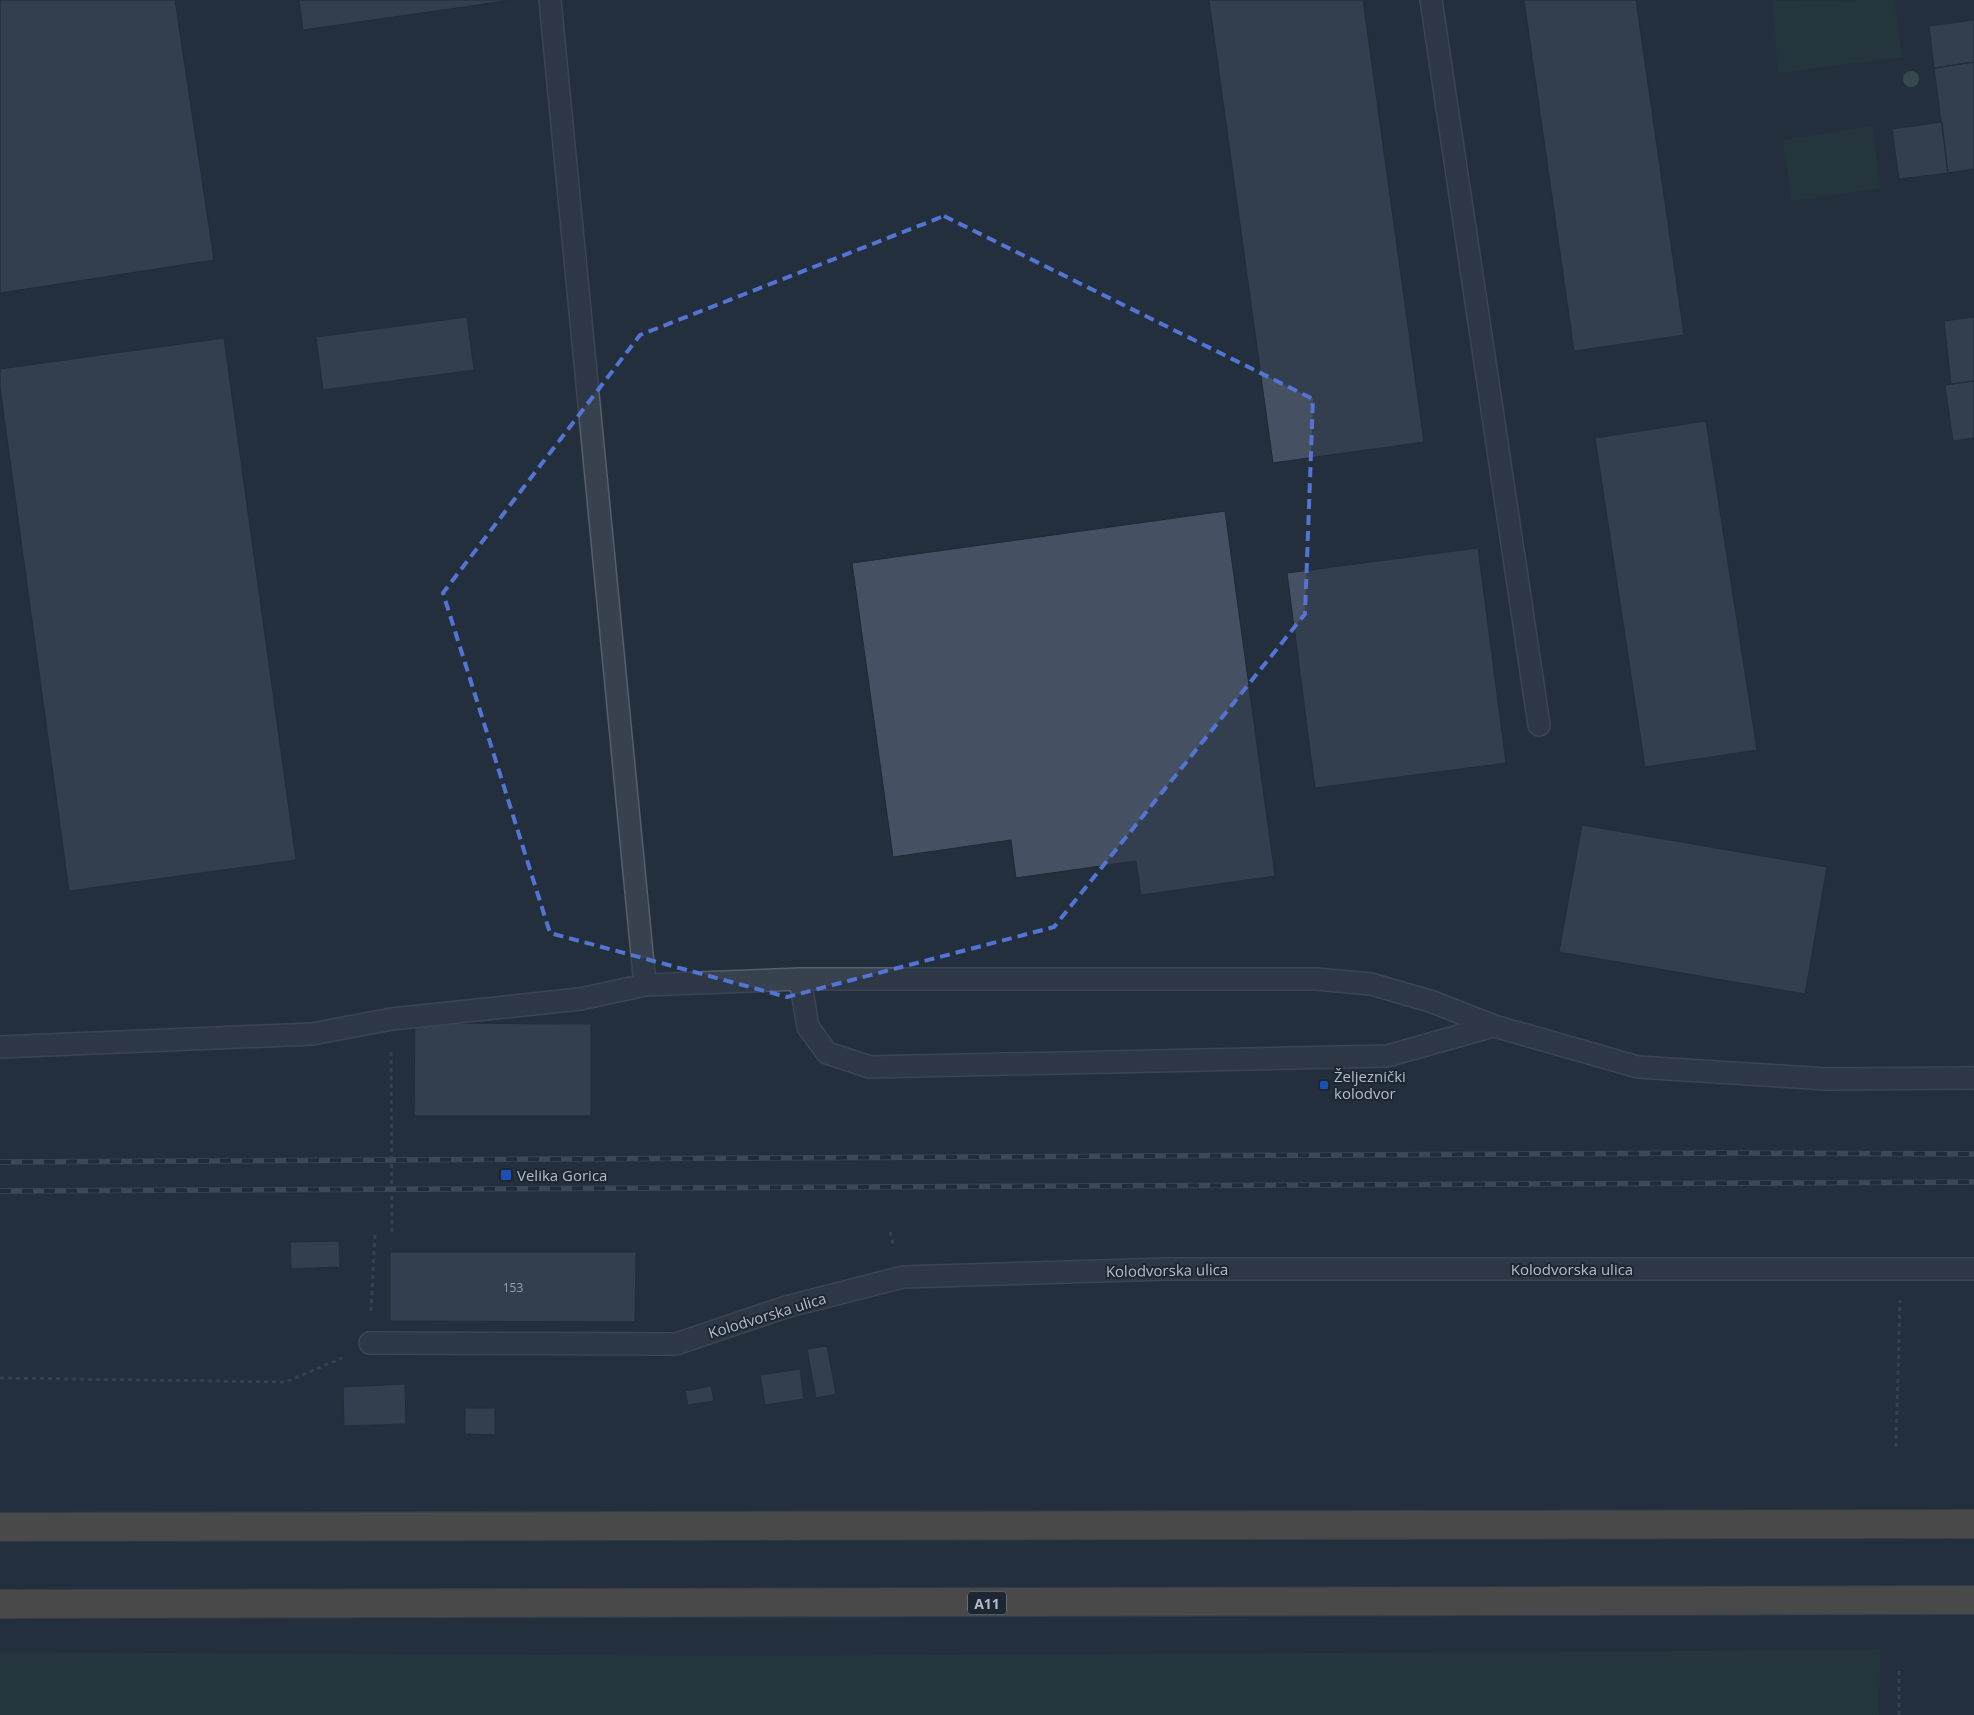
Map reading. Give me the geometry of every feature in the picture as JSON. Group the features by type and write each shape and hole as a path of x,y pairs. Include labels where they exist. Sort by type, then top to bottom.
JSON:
{"highway":[{"path":"0,1527 1974,1524"},
{"name":"A11","path":"0,1604 1974,1600"}],"lane":[{"path":"550,0 645,985"},
{"path":"1431,0 1539,725"},
{"path":"800,979 808,1027 827,1053 870,1067 1387,1056 1494,1026"},
{"path":"0,1047 312,1034 392,1019 580,999 645,985 800,979 1316,979 1371,984 1433,1002 1494,1026 1638,1067 1827,1079 1974,1078"},
{"name":"Kolodvorska ulica","path":"370,1343 676,1344 786,1307 903,1277 1167,1269 1974,1269"}],"path":[{"path":"392,1019 392,1234"},
{"path":"0,1378 286,1382 327,1366 370,1343 375,1234"},
{"path":"1896,1448 1901,1269"},
{"path":"1899,1667 1899,1715"}],"highlighted area":[{"path":"944,216 1313,399 1305,614 1054,927 787,997 550,933 443,593 640,335"}],"green space":[{"path":"1894,0 1902,57 1778,73 1773,1"},
{"path":"1872,126 1880,188 1792,201 1783,140"},
{"path":"1880,1650 1879,1715 0,1715 0,1652 739,1656"}],"building":[{"path":"0,0 175,0 214,260 0,293"},
{"path":"299,0 512,0 303,30"},
{"path":"1209,0 1363,0 1424,442 1273,463"},
{"path":"1524,0 1636,0 1684,335 1574,351"},
{"path":"1974,20 1974,62 1934,68 1929,26"},
{"path":"1974,62 1974,169 1948,173 1934,68"},
{"path":"1942,122 1948,173 1899,179 1892,129"},
{"path":"467,317 474,370 323,390 316,337"},
{"path":"1974,317 1974,381 1951,384 1944,321"},
{"path":"224,338 296,860 69,891 0,387 0,369"},
{"path":"1974,381 1974,438 1953,441 1945,385"},
{"path":"1706,421 1757,750 1645,767 1595,438"},
{"path":"1225,511 1275,876 1141,895 1136,861 1016,878 1011,840 893,857 852,563"},
{"path":"1478,548 1506,763 1315,788 1287,573"},
{"path":"1582,825 1827,867 1805,994 1559,952"},
{"path":"415,1023 591,1024 591,1116 414,1116"},
{"path":"339,1241 340,1267 291,1269 290,1242"},
{"path":"390,1252 636,1252 635,1322 390,1321"},
{"path":"827,1346 836,1394 816,1398 807,1349"},
{"path":"800,1369 804,1399 765,1405 760,1375"},
{"path":"405,1384 406,1424 344,1426 343,1387"},
{"path":"711,1386 714,1401 688,1405 685,1391"},
{"path":"465,1408 495,1408 495,1435 465,1434"}],"railway":[{"path":"0,1162 1726,1153 1974,1154"},
{"path":"0,1191 1974,1182"}],"place":[{"name":"Željeznički kolodvor","path":"1324,1085"},
{"name":"Velika Gorica","path":"506,1175"}]}
